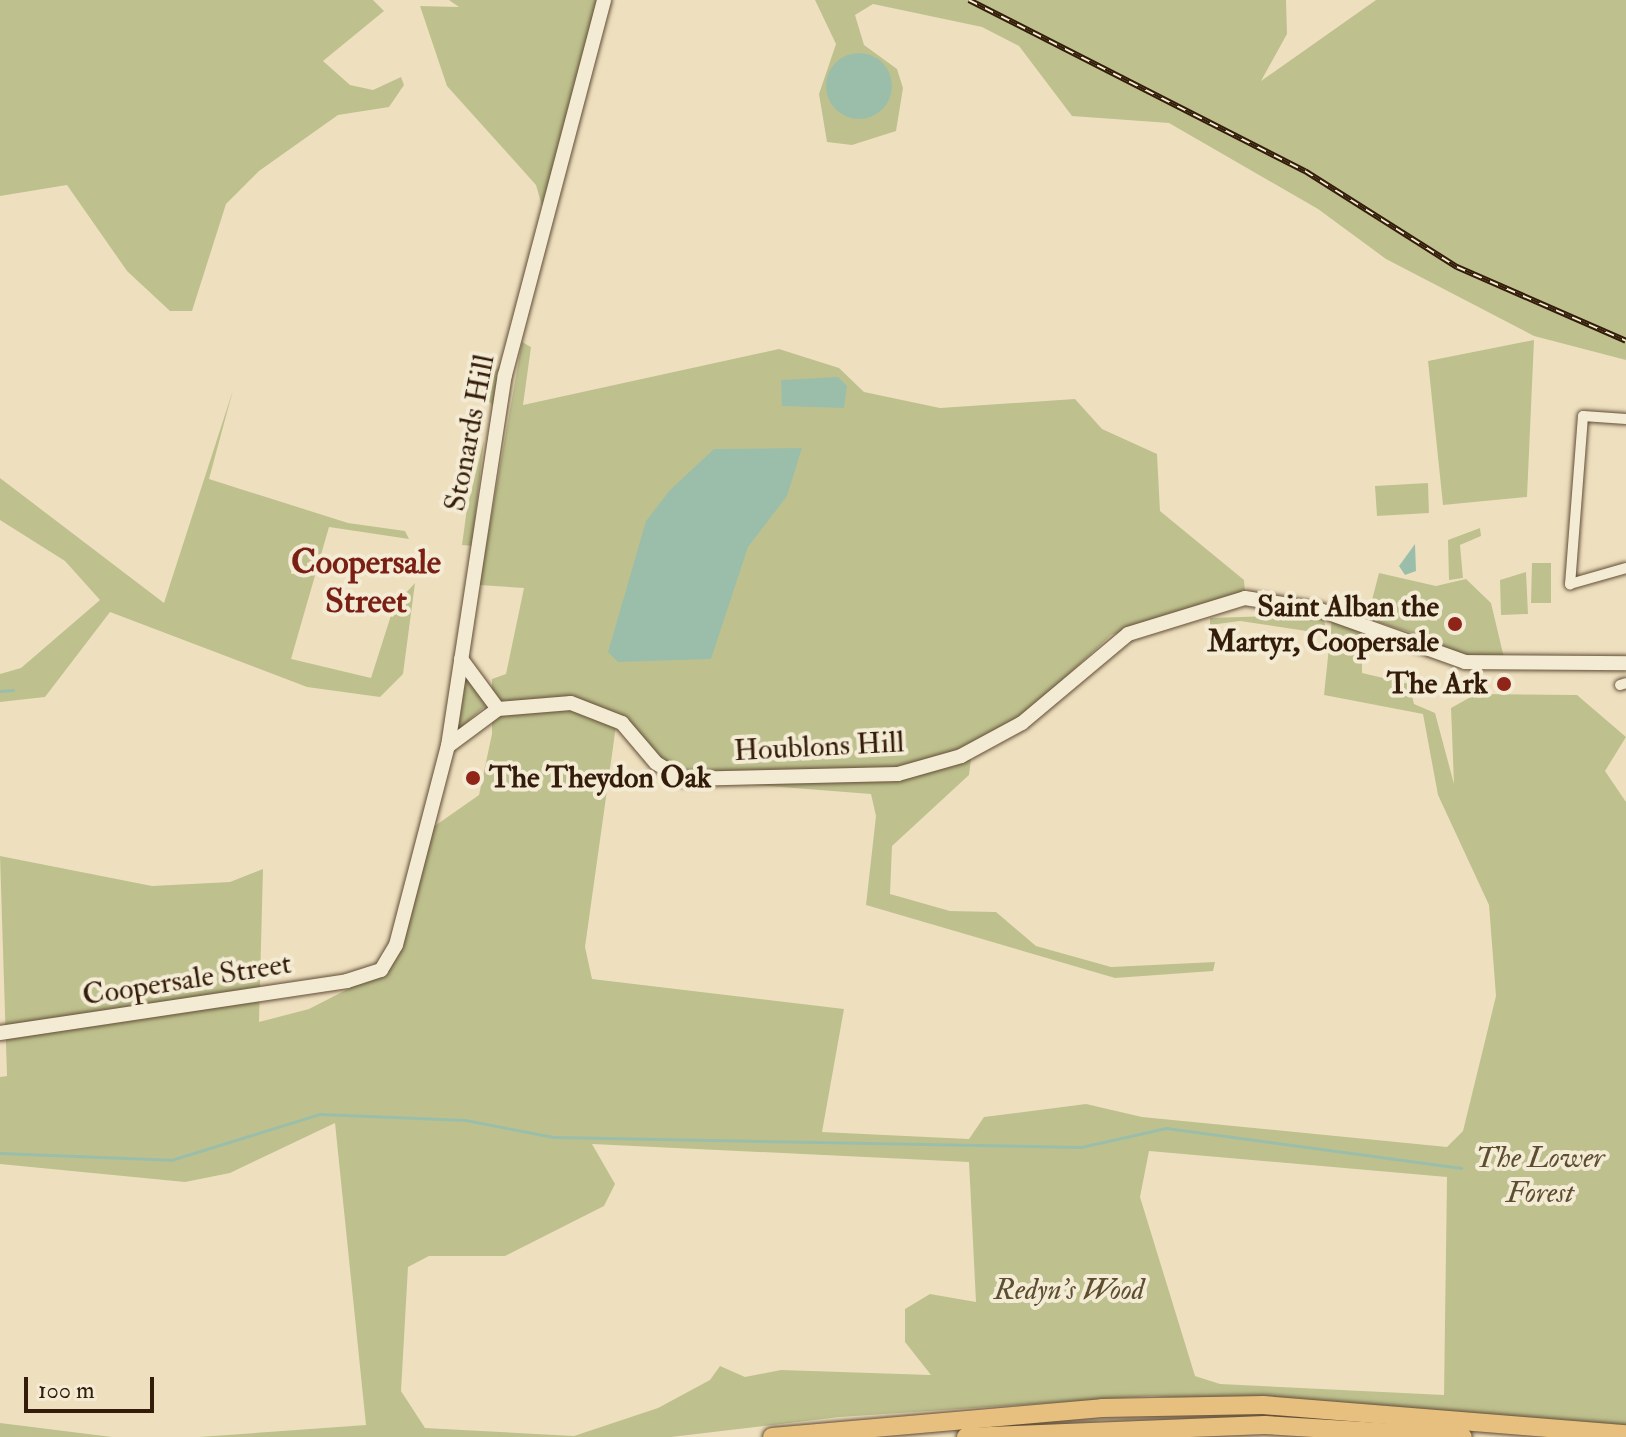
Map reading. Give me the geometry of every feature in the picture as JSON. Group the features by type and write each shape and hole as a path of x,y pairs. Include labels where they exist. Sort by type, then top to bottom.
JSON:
{"highway":[{"path":"772,1437 1071,1410 1263,1405 1626,1434"},
{"path":"966,1437 1265,1425 1463,1437"}],"street":[{"name":"Stonards Hill","path":"381,970 413,895 448,746 505,375 604,0"},
{"path":"1626,419 1583,416 1570,584 1626,568"},
{"name":"Houblons Hill","path":"498,709 571,703 602,710 656,763 683,779 889,774 961,756 1022,723 1128,634 1245,598 1320,610 1440,654 1495,666 1626,663"},
{"path":"448,746 498,709 461,659"},
{"name":"Coopersale Street","path":"0,1033 297,990 381,970"}],"green space":[{"path":"0,0 373,0 384,11 323,61 350,85 373,90 401,77 404,85 389,107 338,115 259,171 226,204 192,311 170,311 127,271 67,185 0,196"},
{"path":"449,0 597,0 545,216 536,185 447,86 420,6 459,7"},
{"path":"815,0 1286,0 1287,34 1261,81 1376,0 1626,0 1626,360 1534,336 1386,259 1318,209 1169,123 1072,116 1019,46 982,27 873,4 855,15 864,45 897,69 903,88 896,131 852,145 827,142 819,94 836,44"},
{"path":"1534,340 1527,497 1443,505 1428,361"},
{"path":"522,342 531,347 523,405 779,349 839,368 864,392 940,408 1075,399 1102,429 1157,454 1160,511 1244,580 1245,592 1111,635 1027,713 967,753 917,768 686,775 616,726 585,947 592,979 844,1009 822,1132 969,1139 984,1117 1086,1104 1142,1117 1447,1147 1463,1131 1496,996 1489,905 1438,795 1423,714 1324,695 1332,618 1362,626 1362,673 1409,684 1414,704 1435,713 1454,784 1451,708 1476,694 1577,695 1626,737 1605,771 1626,802 1626,1433 1152,1396 840,1417 671,1437 199,1437 366,1425 335,1123 230,1173 185,1182 0,1164 0,1077 7,1076 0,856 152,886 230,882 263,869 259,1022 309,1009 391,967 429,830 479,795 492,734 492,679 506,674 524,588 479,585","holes":["592,1144 969,1162 976,1302 930,1294 905,1309 905,1342 931,1375 781,1370 745,1377 720,1366 710,1380 658,1408 574,1436 425,1428 401,1391 408,1267 429,1256 505,1256 604,1206 615,1184","1149,1151 1447,1177 1444,1395 1220,1384 1195,1376 1140,1197"]},
{"path":"507,354 493,406 481,392"},
{"path":"233,390 209,479 348,523 405,531 409,539 329,527 291,659 371,678 394,606 415,583 403,674 380,697 307,687 110,612 45,697 0,702 0,674 21,668 100,600 65,561 0,520 0,478 164,603"},
{"path":"484,440 472,546 462,545 467,508"},
{"path":"1428,483 1429,513 1377,516 1375,486"},
{"path":"1480,528 1481,536 1460,545 1463,578 1449,580 1448,540"},
{"path":"1532,563 1551,563 1551,603 1531,603"},
{"path":"1526,572 1528,614 1501,615 1500,580"},
{"path":"1379,573 1436,586 1466,579 1491,603 1505,662 1441,651 1419,635 1367,619"},
{"path":"1279,608 1324,617 1326,634 1240,621 1210,625 1210,618 1273,616"},
{"path":"464,668 486,705 453,735"},
{"path":"971,759 969,775 892,846 890,894 950,911 996,912 1036,946 1111,967 1215,962 1213,971 1115,978 866,905 876,816 871,794 741,784 893,781"},
{"path":"0,1423 112,1437 0,1437"}],"shaded area":[{"path":"859,53 872,56 882,63 889,73 892,86 889,99 882,109 872,116 859,119 846,116 836,109 829,99 826,86 829,73 836,63 846,56"},
{"path":"838,377 847,386 844,408 782,406 781,380"},
{"path":"802,448 787,496 748,547 711,659 618,662 608,652 646,521 670,490 714,449"},
{"path":"1415,544 1416,571 1405,575 1399,566"}],"waterway":[{"path":"0,691 13,690"},
{"path":"0,1153 171,1160 320,1114 465,1120 553,1137 1081,1147 1166,1128 1461,1168"}],"railway":[{"path":"969,0 1305,171 1457,267 1626,341"}],"place":[{"name":"Saint Alban the Martyr, Coopersale","path":"1455,624"},
{"name":"The Ark","path":"1504,684"},
{"name":"The Theydon Oak","path":"473,778"}],"district":[{"name":"Coopersale Street","path":"366,582"}],"park label":[{"name":"The Lower Forest","path":"1540,1175"},
{"name":"Redyn's Wood","path":"1069,1290"}]}
